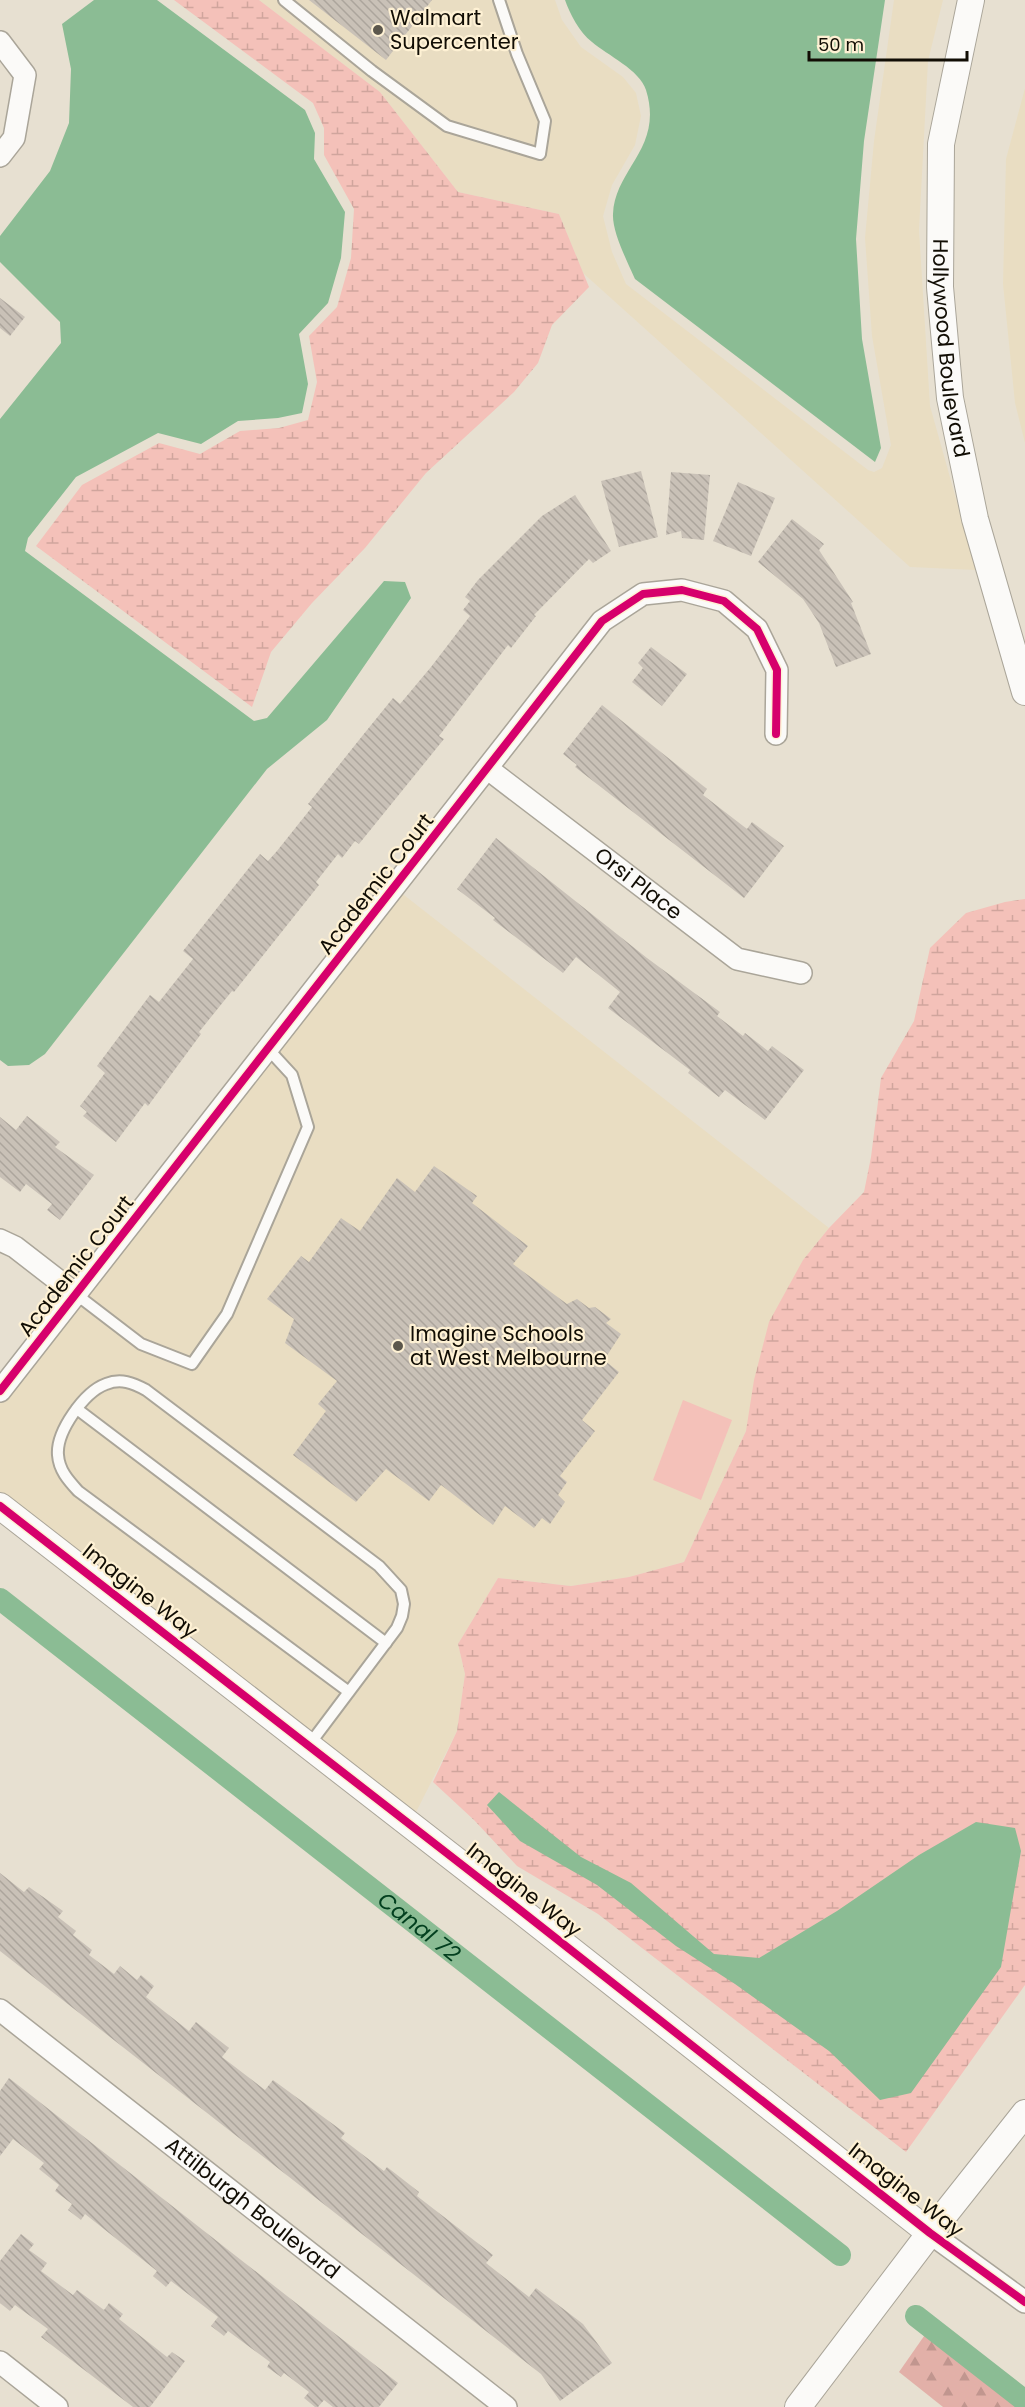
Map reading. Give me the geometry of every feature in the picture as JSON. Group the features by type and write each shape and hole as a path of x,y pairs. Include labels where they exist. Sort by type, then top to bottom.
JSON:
{"street":[{"name":"Hollywood Boulevard","path":"971,0 941,144 940,287 950,398 973,508 1025,692"},
{"path":"0,42 25,75 14,138 0,156"},
{"name":"Academic Court","path":"0,1391 269,1050 602,621 643,594 682,590 724,602 757,629 777,670 776,734"},
{"name":"Orsi Place","path":"488,769 737,959 801,973"},
{"path":"0,1240 15,1247 77,1295"},
{"name":"Imagine Way","path":"0,1506 930,2233 1025,2302"},
{"name":"Attilburgh Boulevard","path":"0,2010 506,2407"},
{"path":"798,2407 930,2233 1025,2113"},
{"path":"0,2362 57,2407"}],"lane":[{"path":"284,0 372,71 447,126 540,154 545,121 499,0"},
{"path":"77,1295 141,1344 192,1364 227,1314 308,1127 292,1075 269,1050"},
{"path":"309,1746 397,1628 404,1604 401,1590 394,1580 146,1390 125,1381 106,1384 96,1389 77,1409 59,1439 60,1465 66,1478 88,1498 349,1692"},
{"path":"77,1409 386,1643"}],"shaded area":[{"path":"94,0 157,0 305,110 315,133 314,159 345,212 341,258 328,303 299,334 308,384 302,413 278,418 238,421 201,444 158,433 76,477 28,538 25,551 254,721 267,718 384,581 405,582 411,598 327,720 267,769 45,1054 29,1065 8,1066 0,1060 0,419 61,343 60,322 0,262 0,236 50,171 69,123 71,69 62,24"},
{"path":"259,0 555,0 562,20 581,47 623,77 636,93 641,116 635,145 612,185 603,216 612,252 626,284 868,470 874,472 882,468 891,445 872,336 865,238 874,141 894,0 943,0 928,61 919,230 930,406 976,570 910,567 583,273 559,214 458,192 380,92"},
{"path":"565,0 885,0 864,141 856,239 862,339 881,448 875,462 635,279 618,238 613,214 622,183 644,143 649,127 650,110 646,90 643,83 630,69 587,38 572,17"},
{"path":"1025,88 1025,443 1015,403 1003,284 1006,159"},
{"name":"Imagine Schools at West Melbourne","path":"395,888 829,1228 803,1260 746,1431 684,1562 629,1577 571,1586 498,1578 458,1644 465,1674 457,1731 410,1824 0,1507 0,1389"},
{"path":"499,1792 581,1857 631,1883 714,1954 759,1958 837,1911 919,1855 976,1822 1015,1828 1021,1851 1001,1967 911,2093 880,2100 829,2051 735,1984 676,1946 597,1885 520,1841 487,1805"}],"green space":[{"path":"174,0 259,0 380,92 458,192 559,214 589,287 552,325 538,363 514,392 426,473 365,548 312,603 271,652 252,707 36,546 82,485 159,443 200,454 240,431 279,428 308,420 317,382 309,336 337,307 351,258 354,209 324,155 324,128 313,103"},
{"path":"1025,899 1025,1985 906,2152 598,1914 517,1866 474,1820 433,1782 457,1731 465,1674 458,1644 498,1578 571,1586 629,1577 684,1562 746,1431 754,1380 769,1322 803,1260 829,1228 864,1192 881,1078 914,1021 930,948 966,913"},
{"path":"683,1400 732,1420 701,1500 653,1480"},
{"path":"936,2319 1025,2388 1025,2407 943,2407 899,2372"}],"building":[{"name":"Walmart Supercenter","path":"309,0 432,0 386,60"},
{"path":"0,298 25,317 10,336 0,328"},
{"path":"641,471 658,537 619,547 601,481"},
{"path":"671,472 710,475 704,540 682,538 681,531 666,535"},
{"path":"738,482 775,498 751,556 713,541"},
{"path":"575,495 611,551 593,563 589,559 534,615 536,616 511,648 508,645 439,736 444,739 359,844 355,841 342,858 338,854 316,882 319,885 234,992 232,991 199,1032 201,1034 148,1106 145,1103 116,1142 83,1116 87,1112 80,1106 105,1073 97,1066 150,995 159,1002 193,959 183,951 260,854 268,861 312,807 308,804 393,698 400,704 431,667 470,616 463,610 470,601 465,597 478,580 542,516"},
{"path":"792,519 824,544 819,550 853,602 851,603 871,654 836,667 819,623 803,599 758,562"},
{"path":"651,647 687,674 662,706 632,682 643,668 638,663"},
{"path":"602,705 707,789 703,795 747,829 752,822 784,846 744,898 575,767 577,765 563,754"},
{"path":"496,838 647,958 720,1012 717,1016 743,1036 745,1033 768,1051 772,1046 804,1070 765,1120 725,1090 719,1097 688,1073 690,1070 608,1008 620,992 576,957 563,973 493,920 495,918 457,889"},
{"path":"27,1116 60,1142 55,1147 94,1175 60,1220 47,1210 52,1204 26,1184 20,1192 0,1177 0,1117 16,1130"},
{"path":"434,1166 477,1196 472,1203 528,1246 513,1264 567,1304 577,1299 589,1308 595,1307 611,1319 606,1323 621,1334 604,1360 619,1372 582,1420 595,1431 560,1476 567,1482 558,1495 565,1502 550,1524 542,1518 534,1528 505,1506 493,1525 441,1485 429,1501 386,1469 356,1502 293,1455 326,1411 318,1404 337,1381 285,1343 294,1319 267,1299 301,1256 309,1262 341,1218 360,1231 397,1178 415,1192"},
{"path":"0,1873 24,1892 29,1887 63,1911 58,1917 76,1931 73,1935 92,1950 89,1955 114,1974 120,1966 137,1980 141,1975 154,1986 146,1997 189,2031 196,2022 229,2048 222,2057 265,2090 273,2080 345,2133 341,2138 384,2171 387,2167 419,2192 417,2196 493,2255 486,2263 529,2297 536,2288 583,2324 612,2363 560,2401 541,2374 0,1951"},
{"path":"9,2078 398,2383 379,2407 333,2407 324,2400 318,2407 315,2407 304,2398 309,2392 284,2373 281,2377 267,2367 270,2362 228,2331 224,2336 211,2326 218,2317 171,2281 166,2287 153,2276 157,2271 85,2214 81,2220 68,2210 72,2204 55,2191 59,2185 39,2169 44,2163 13,2139 0,2156 0,2091"},
{"path":"21,2234 34,2244 29,2250 47,2263 41,2271 73,2295 77,2290 104,2310 109,2303 123,2314 119,2319 167,2357 172,2352 185,2361 150,2407 133,2407 41,2337 48,2329 15,2305 10,2311 0,2303 0,2261"}],"waterway":[{"name":"Canal 72","path":"0,1599 840,2255"},
{"name":"Canal 72","path":"916,2316 1025,2401"}],"cycle path":[{"path":"0,1391 602,621 643,594 682,590 724,601 757,629 777,670 776,734"},
{"path":"0,1506 520,1910 930,2233 1025,2302"}],"place":[{"name":"Walmart Supercenter","path":"378,30"},
{"name":"Imagine Schools at West Melbourne","path":"398,1346"}]}
